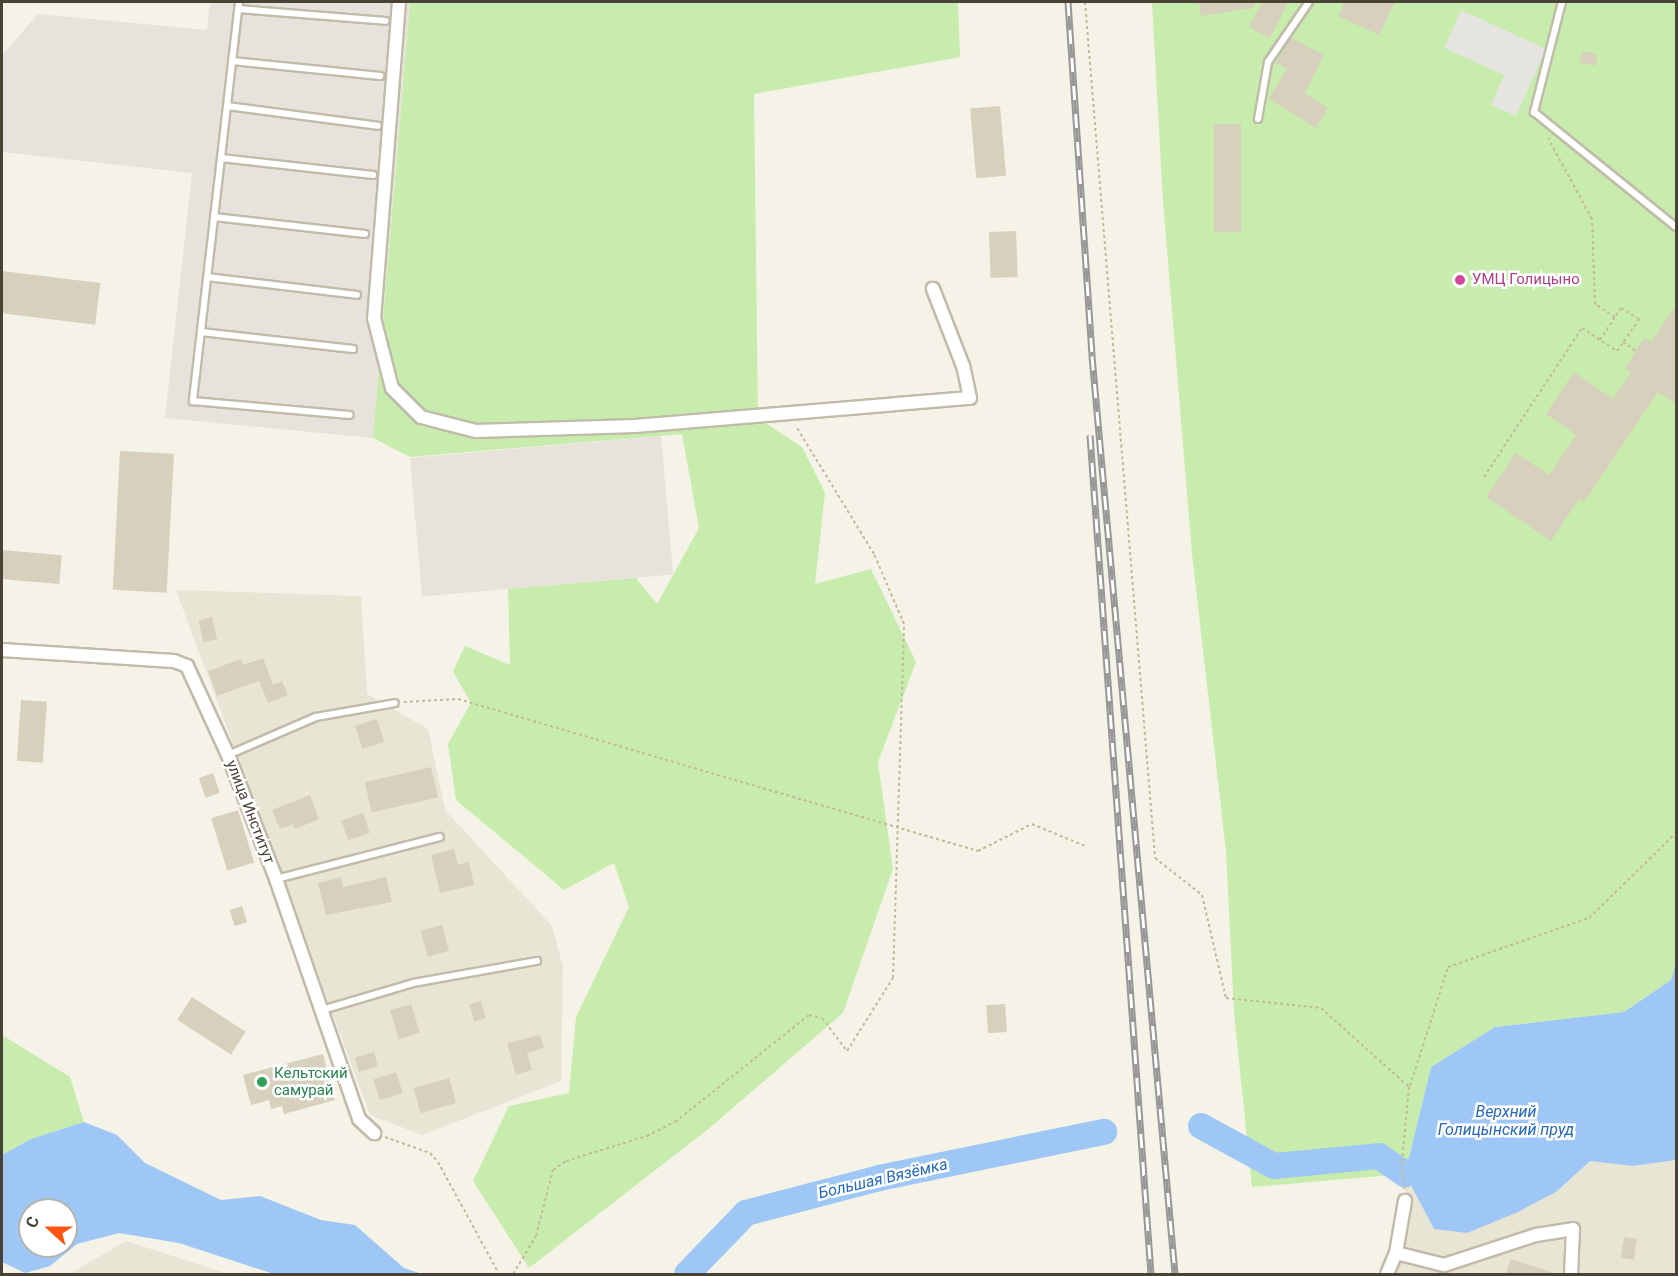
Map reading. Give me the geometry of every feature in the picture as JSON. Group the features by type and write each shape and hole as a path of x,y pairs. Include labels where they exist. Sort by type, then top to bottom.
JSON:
{"street":[{"path":"399,2 374,318 392,388 421,417 476,431 635,426 790,415 970,398 963,366 933,289"},
{"name":"улица Институт","path":"2,650 174,661 187,666 228,755 276,879 359,1119 374,1133"},
{"path":"1387,1275 1396,1253 1405,1201"},
{"path":"1396,1253 1444,1265 1536,1235 1573,1228 1570,1275"}],"lane":[{"path":"239,2 193,401 349,415"},
{"path":"1258,119 1268,62 1309,2"},
{"path":"1562,2 1534,112 1677,226"},
{"path":"238,9 387,21"},
{"path":"232,61 380,75"},
{"path":"227,106 378,126"},
{"path":"221,158 374,175"},
{"path":"214,217 365,234"},
{"path":"207,277 357,295"},
{"path":"201,332 353,349"},
{"path":"228,755 316,717 395,703"},
{"path":"276,879 440,837"},
{"path":"322,1011 413,983 537,961"}],"path":[{"path":"1085,2 1155,858 1202,895 1226,998 1321,1008 1409,1087"},
{"path":"1534,112 1592,219 1595,304 1615,317"},
{"path":"1484,477 1582,328 1600,340 1617,351 1639,320 1621,308 1600,340"},
{"path":"1623,342 1636,351"},
{"path":"513,1275 536,1236 553,1170 566,1161 647,1136 675,1122 808,1015 822,1018 847,1051 893,978 904,624 874,554 790,415"},
{"path":"395,703 458,699 978,851 1032,824 1084,846"},
{"path":"1405,1201 1402,1162 1409,1087 1448,967 1589,918 1677,833"},
{"path":"374,1133 434,1157 499,1275"}],"shaded area":[{"path":"210,2 410,2 373,438 165,418 192,173 2,152 2,55 38,14 207,30"},
{"path":"1461,10 1546,49 1516,116 1491,105 1504,75 1444,48"},
{"path":"661,436 673,574 422,596 410,458"},
{"path":"176,590 361,596 367,694 428,729 445,810 552,926 563,967 561,1081 422,1135 370,1115"},
{"path":"1676,1160 1676,1274 1387,1274 1405,1201 1405,1174 1434,1229 1518,1212 1556,1192 1590,1161 1633,1166"},
{"path":"126,1241 229,1274 69,1274"}],"green space":[{"path":"410,2 958,2 960,57 754,94 758,418 802,447 825,493 815,584 871,569 916,662 878,762 893,869 843,1013 707,1130 529,1268 473,1181 509,1106 569,1093 576,1017 629,907 614,863 564,890 456,800 448,744 471,703 453,671 465,646 510,665 508,589 636,578 657,604 699,528 682,434 410,457 373,438"},
{"name":"УМЦ Голицыно","path":"1152,2 1676,2 1676,962 1671,980 1624,1012 1495,1027 1431,1067 1405,1174 1252,1187 1234,1013 1226,851 1192,554 1163,201"},
{"path":"2,1035 70,1077 84,1122 31,1139 2,1155"}],"water":[{"name":"Верхний Голицынский пруд","path":"1676,962 1676,1160 1633,1166 1590,1161 1556,1192 1518,1212 1467,1233 1434,1229 1405,1174 1431,1067 1495,1027 1624,1012 1671,980"},
{"path":"84,1122 117,1135 145,1163 221,1200 260,1196 321,1220 355,1225 404,1268 422,1274 274,1274 179,1243 119,1233 78,1244 78,1198 18,1198 18,1258 60,1258 50,1266 25,1273 2,1262 2,1155 31,1139"}],"building":[{"path":"1199,2 1253,2 1254,8 1201,16"},
{"path":"1262,2 1288,2 1270,38 1249,27"},
{"path":"1345,2 1395,2 1379,35 1338,16"},
{"path":"1291,38 1324,55 1305,93 1328,108 1316,128 1269,99 1287,69 1276,63"},
{"path":"1582,51 1598,54 1595,66 1580,63"},
{"path":"1000,106 1006,176 976,178 970,109"},
{"path":"1214,124 1241,124 1241,232 1214,232"},
{"path":"1016,231 1018,277 991,278 989,232"},
{"path":"2,271 100,283 95,325 2,313"},
{"path":"1677,304 1677,404 1658,392 1584,502 1579,499 1551,541 1486,497 1516,453 1549,475 1576,435 1546,414 1574,372 1613,399 1631,372 1625,368 1645,337 1651,342"},
{"path":"120,451 174,454 167,593 113,590"},
{"path":"2,550 62,555 59,584 2,579"},
{"path":"212,617 217,639 204,643 198,620"},
{"path":"263,658 273,685 282,681 288,695 268,703 259,681 217,696 208,671 241,659 243,665"},
{"path":"21,700 47,702 43,763 17,761"},
{"path":"377,719 384,742 362,749 355,726"},
{"path":"431,767 438,797 372,813 365,782"},
{"path":"213,773 220,793 206,798 199,778"},
{"path":"310,795 319,819 295,829 293,824 280,829 272,810"},
{"path":"238,810 254,863 227,871 211,818"},
{"path":"363,813 370,833 348,840 341,820"},
{"path":"454,849 458,865 469,862 474,885 440,893 431,855"},
{"path":"341,877 343,887 386,877 392,902 326,915 318,883"},
{"path":"242,906 247,922 235,926 230,910"},
{"path":"442,925 449,951 428,957 421,931"},
{"path":"192,997 246,1032 231,1055 177,1020"},
{"path":"481,1001 486,1018 474,1022 469,1004"},
{"path":"411,1004 420,1033 399,1039 390,1010"},
{"path":"1005,1004 1007,1032 988,1033 986,1005"},
{"path":"540,1035 544,1048 527,1053 532,1070 516,1075 507,1043"},
{"path":"374,1052 378,1066 359,1072 355,1058"},
{"path":"323,1054 335,1100 284,1114 282,1106 271,1109 269,1100 251,1105 243,1075"},
{"path":"396,1072 403,1093 380,1100 373,1079"},
{"path":"449,1078 456,1103 421,1113 413,1088"},
{"path":"1624,1237 1637,1239 1634,1260 1621,1258"},
{"path":"1511,1259 1551,1272 1551,1275 1505,1275"}],"waterway":[{"name":"Большая Вязёмка","path":"1201,1126 1274,1166 1379,1156 1405,1174 1437,1161"},
{"name":"Большая Вязёмка","path":"687,1274 746,1213 879,1178 1104,1132"}],"railway":[{"path":"1068,2 1092,356 1175,1274"},
{"path":"1090,435 1151,1274"}],"place":[{"name":"УМЦ Голицыно","path":"1460,280"},
{"name":"Кельтский самурай","path":"262,1082"}]}
